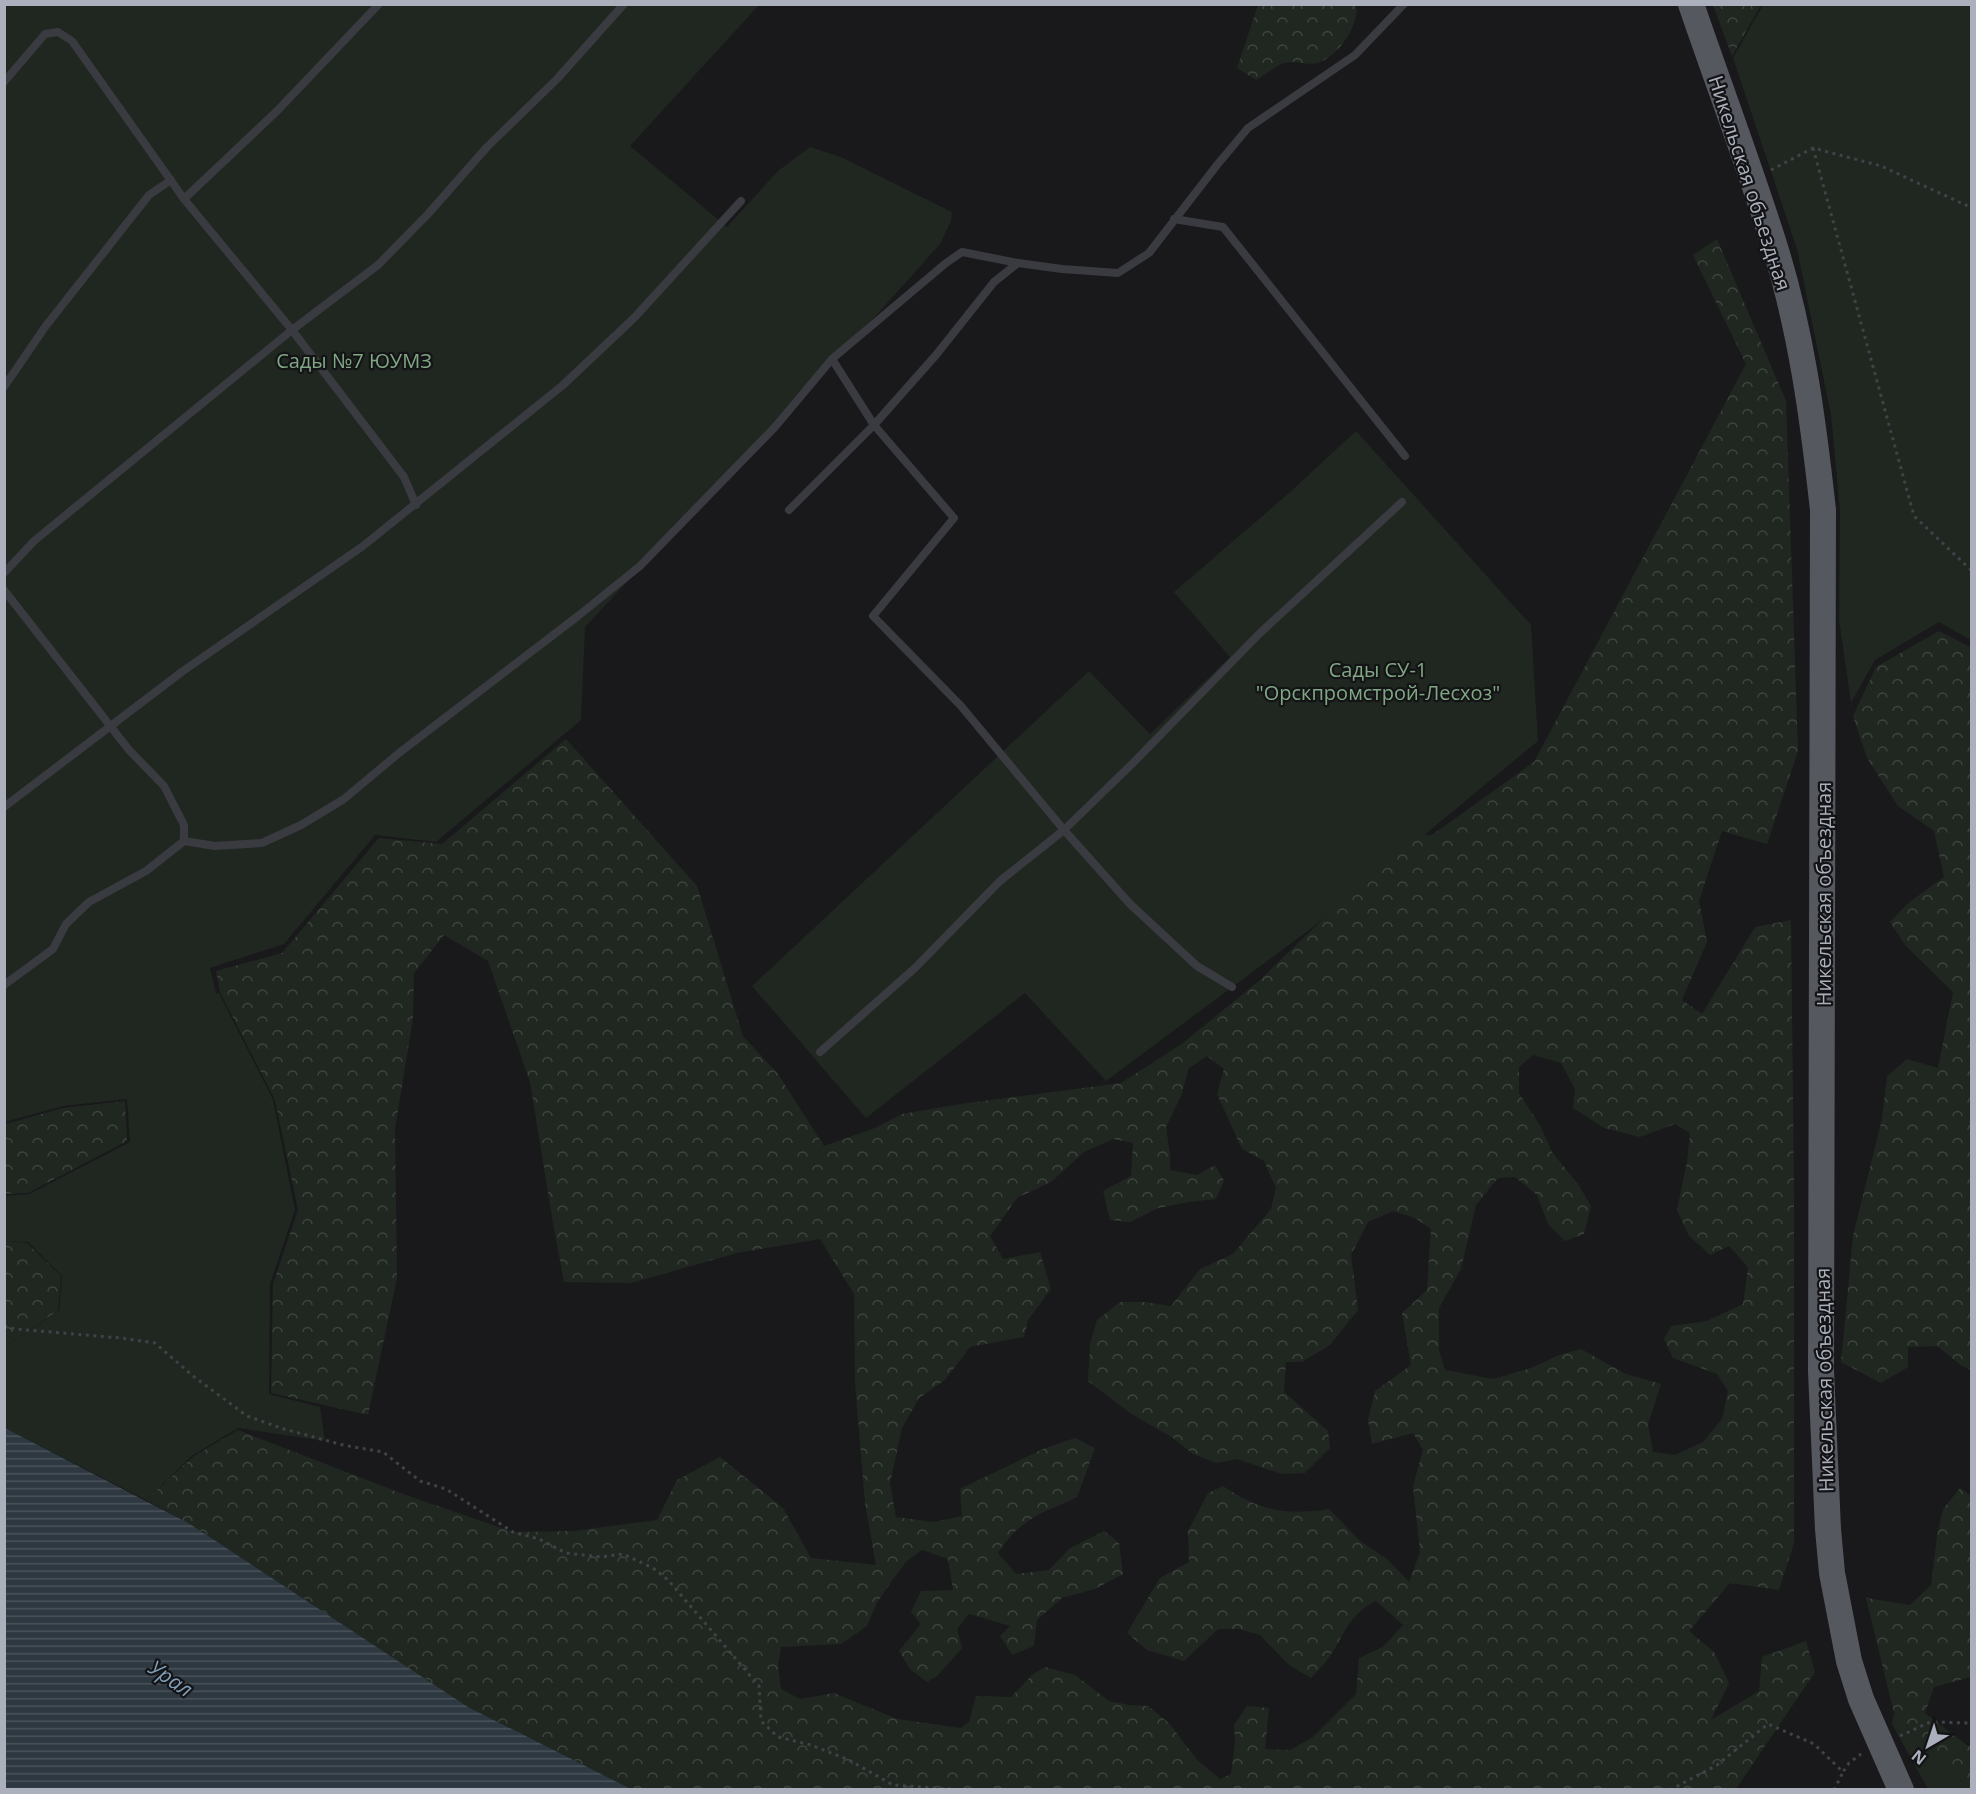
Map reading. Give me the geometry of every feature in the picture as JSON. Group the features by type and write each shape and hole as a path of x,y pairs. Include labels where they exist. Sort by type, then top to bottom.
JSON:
{"main road":[{"name":"Никельская объездная","path":"1691,4 1774,243 1814,423 1822,510 1821,1371 1825,1478 1832,1573 1839,1618 1861,1699 1901,1790"}],"lane":[{"path":"184,199 277,111 379,4"},
{"path":"4,573 34,541 292,330 378,265 428,214 487,147 557,79 624,4"},
{"path":"4,985 53,949 66,924 89,902 146,871 184,841 215,846 262,843 301,825 344,799 399,753 640,566 775,427 832,359 962,252 1062,269 1118,273 1149,254 1174,219 1248,128 1355,55 1404,4"},
{"path":"4,81 45,34 58,33 72,41 184,199 292,330 404,477 416,505"},
{"path":"4,387 45,327 148,195 171,180"},
{"path":"4,807 208,654 330,571 416,505 580,369 642,310 741,201"},
{"path":"1174,219 1222,227 1405,456"},
{"path":"789,510 874,425 936,355 994,282 1018,263"},
{"path":"832,359 874,425 954,518 873,616 961,706 1064,830 1130,904 1197,966 1232,987"},
{"path":"820,1052 915,968 1000,881 1064,830 1259,634 1402,502"},
{"path":"4,590 110,727 164,786 184,825 184,841"}],"path":[{"path":"1813,148 1914,516 1971,571"},
{"path":"1752,181 1813,148 1881,166 1971,208"},
{"path":"4,1326 155,1343 193,1376 247,1416 284,1429 344,1445 383,1452 420,1481 446,1489 513,1532 539,1539 566,1553 601,1557 623,1554 653,1568 684,1598 759,1686 762,1721 778,1737 811,1745 849,1760 893,1785 967,1790"},
{"path":"1834,1790 1849,1763 1859,1755 1930,1722 1971,1723"},
{"path":"1670,1790 1717,1765 1768,1724 1814,1744 1843,1772"}],"green space":[{"name":"Сады №7 ЮУМЗ","path":"5,5 759,5 630,146 727,227 778,171 810,147 841,157 952,212 951,221 940,244 863,330 585,627 581,720 436,842 375,835 284,944 210,968 216,994 219,993 273,1100 295,1210 270,1284 269,1394 320,1407 325,1441 238,1428 193,1455 146,1500 5,1428 5,1346 59,1311 62,1276 28,1242 5,1241 5,1196 29,1194 130,1142 127,1099 63,1106 5,1122"},
{"path":"1258,5 1356,5 1354,23 1350,32 1344,42 1329,57 1312,64 1287,62 1256,80 1237,68"},
{"path":"1713,5 1761,5 1732,56"},
{"path":"1763,5 1971,5 1971,640 1939,622 1875,660 1851,703 1839,620 1840,511 1831,415 1797,249 1733,58"},
{"path":"1717,239 1786,401 1798,751 1767,844 1722,831 1699,901 1707,942 1682,1000 1702,1014 1755,927 1791,920 1794,1543 1779,1590 1730,1583 1689,1631 1714,1652 1729,1683 1711,1720 1759,1691 1762,1657 1806,1641 1815,1672 1736,1789 631,1789 468,1707 190,1524 146,1500 194,1456 238,1430 403,1494 513,1532 572,1531 657,1520 677,1480 720,1457 783,1508 811,1558 876,1565 865,1503 855,1382 854,1294 820,1239 737,1253 631,1283 564,1282 530,1082 488,961 444,935 414,973 413,1018 395,1129 397,1278 368,1415 271,1393 273,1284 298,1210 275,1100 220,992 216,971 282,953 379,838 442,844 566,739 697,886 743,1036 778,1074 824,1146 875,1128 902,1114 1121,1083 1183,1043 1260,980 1411,834 1432,835 1534,762 1746,364 1693,255","holes":["1533,1055 1561,1063 1575,1089 1573,1108 1604,1128 1640,1137 1675,1124 1690,1133 1687,1162 1677,1210 1689,1236 1710,1255 1729,1246 1748,1267 1743,1304 1707,1321 1671,1326 1664,1339 1673,1358 1717,1374 1728,1391 1722,1419 1703,1442 1675,1455 1653,1452 1648,1424 1661,1384 1626,1374 1581,1349 1559,1355 1531,1368 1493,1379 1445,1370 1439,1350 1439,1308 1461,1269 1476,1205 1498,1178 1515,1177 1537,1195 1548,1224 1565,1241 1584,1234 1591,1206 1578,1184 1552,1152 1541,1127 1519,1093 1519,1067","1207,1056 1224,1069 1217,1094 1242,1149 1264,1161 1276,1188 1271,1209 1233,1254 1200,1269 1171,1306 1144,1302 1120,1302 1097,1320 1090,1344 1088,1381 1130,1413 1173,1438 1193,1454 1216,1463 1237,1459 1282,1474 1305,1473 1330,1448 1328,1431 1284,1392 1286,1362 1302,1362 1330,1345 1358,1310 1351,1255 1368,1222 1393,1211 1415,1218 1431,1229 1427,1290 1402,1313 1411,1365 1375,1391 1368,1420 1372,1444 1413,1433 1423,1450 1413,1486 1420,1552 1409,1582 1387,1559 1360,1541 1329,1509 1299,1512 1273,1509 1248,1501 1223,1486 1208,1493 1188,1531 1189,1562 1160,1578 1127,1633 1147,1650 1184,1661 1218,1629 1239,1629 1260,1635 1289,1665 1311,1678 1327,1660 1352,1619 1376,1601 1403,1625 1383,1647 1359,1658 1356,1694 1313,1737 1290,1750 1265,1749 1269,1708 1247,1706 1234,1725 1235,1742 1231,1774 1220,1779 1197,1760 1170,1724 1148,1706 1109,1701 1075,1675 1045,1667 1033,1674 1011,1697 976,1696 969,1722 961,1728 897,1719 834,1693 800,1699 781,1689 778,1665 781,1647 841,1644 867,1626 877,1603 893,1579 907,1561 922,1550 948,1559 953,1590 921,1591 911,1612 921,1624 899,1651 910,1669 927,1682 937,1676 962,1648 957,1629 969,1614 1010,1626 1000,1636 1012,1655 1034,1646 1037,1620 1062,1598 1095,1589 1123,1574 1119,1543 1104,1531 1070,1548 1049,1570 1016,1574 998,1553 1023,1524 1077,1497 1095,1448 1075,1438 1043,1449 960,1489 962,1516 934,1522 896,1517 890,1483 902,1428 919,1398 945,1380 970,1347 1024,1337 1028,1320 1051,1289 1040,1252 1003,1259 990,1236 1017,1198 1051,1182 1084,1152 1113,1139 1133,1143 1131,1176 1103,1191 1110,1220 1130,1222 1158,1208 1216,1199 1224,1181 1215,1165 1197,1175 1170,1170 1166,1127 1181,1096 1189,1068"]},
{"name":"Сады СУ-1 \"Орскпромстрой-Лесхоз\"","path":"1356,431 1531,625 1538,741 1313,927 1106,1081 1025,993 866,1118 752,986 1089,671 1150,734 1230,657 1174,592 1288,494"},
{"path":"1939,631 1972,648 1971,1370 1962,1366 1937,1346 1908,1347 1908,1367 1881,1383 1841,1362 1853,1236 1882,1119 1887,1076 1907,1059 1938,1068 1953,992 1906,946 1890,922 1907,904 1944,877 1934,831 1898,806 1867,758 1853,716 1876,667"},
{"path":"125,1101 127,1141 28,1193 5,1194 5,1124 63,1108"},
{"path":"5,1241 27,1243 61,1276 58,1311 5,1346"},
{"path":"1960,1488 1971,1496 1971,1677 1934,1687 1925,1713 1971,1746 1971,1786 1956,1777 1894,1713 1866,1598 1910,1605 1931,1585 1943,1509"},
{"path":"1894,1713 1956,1777 1971,1786 1971,1789 1928,1789 1892,1724"}],"water":[{"name":"Урал","path":"5,1428 190,1524 468,1707 631,1789 5,1789"}]}
